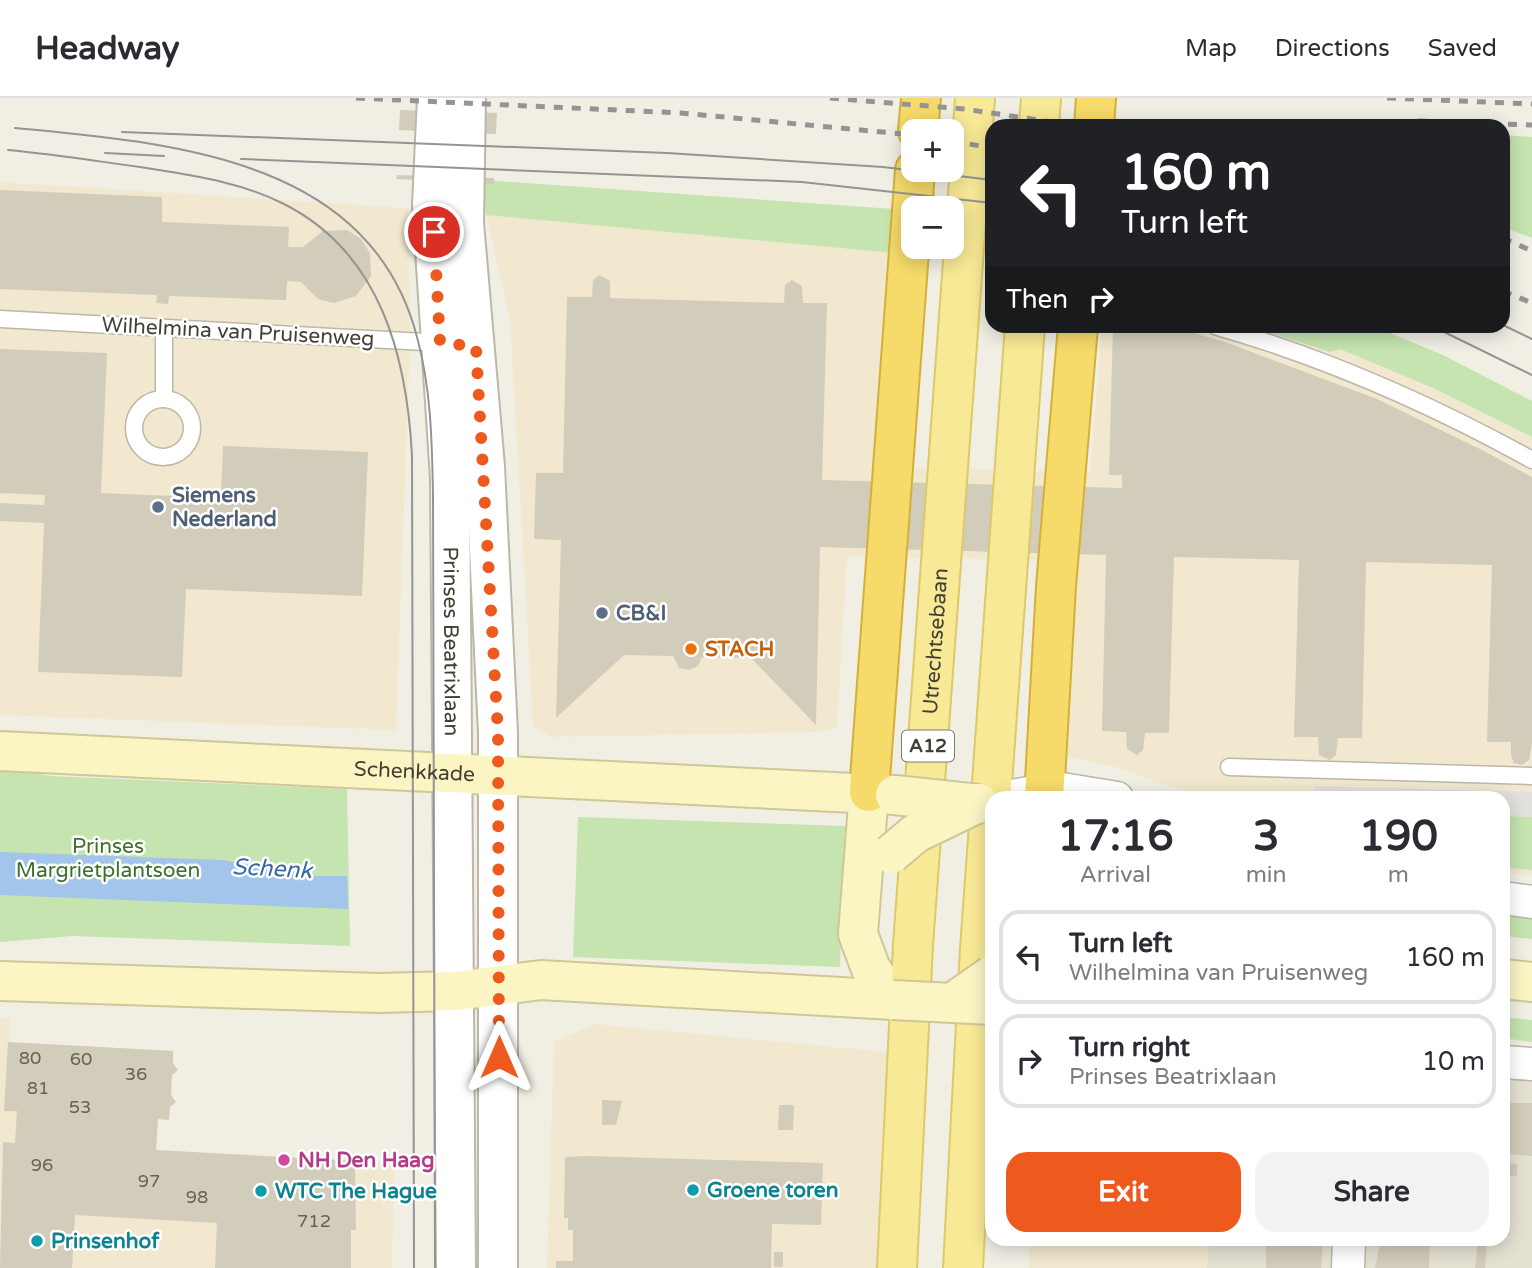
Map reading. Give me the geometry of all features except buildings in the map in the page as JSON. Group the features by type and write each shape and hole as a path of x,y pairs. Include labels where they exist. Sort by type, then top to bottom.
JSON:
{"highway":[{"path":"919,119 921,98"},
{"path":"1094,119 1096,98"},
{"name":"A12","path":"882,794 914,182"},
{"path":"1030,791 1056,586 1078,333"}],"main road":[{"name":"Utrechtsebaan","path":"897,1268 913,945 975,98"},
{"path":"1040,119 1041,98"},
{"path":"991,791 1024,333"},
{"name":"Schenkkade","path":"0,751 882,794 985,793"},
{"path":"882,794 862,880 858,934 871,969 886,995"},
{"path":"862,880 916,833 985,809"},
{"path":"963,1268 985,880"},
{"path":"0,981 378,993 456,991 541,979 886,995 985,1005"},
{"path":"952,1003 985,980"},
{"path":"1510,980 1532,982"}],"street":[{"name":"Prinses Beatrixlaan","path":"437,98 432,205 458,345 491,572 497,777 498,1268"},
{"name":"Prinses Beatrixlaan","path":"456,1268 456,991 450,775 450,478 464,223 466,98"},
{"path":"1510,899 1532,902"},
{"path":"1510,1062 1532,1064"},
{"path":"1348,1268 1349,1246"}],"lane":[{"name":"Wilhelmina van Pruisenweg","path":"0,319 458,345"},
{"path":"164,328 164,398"},
{"path":"1237,333 1318,359 1363,377 1442,413 1532,460"},
{"path":"1229,766 1532,776"}],"shaded area":[{"path":"0,182 408,208 410,342 396,730 0,715"},
{"path":"486,215 901,254 901,259 905,259 890,467 1090,472 1101,333 1271,333 1330,352 1340,349 1433,388 1532,437 1532,876 1510,874 1510,791 1183,791 1112,766 1048,753 1059,561 847,556 837,728 816,732 553,737 533,728 510,320"},
{"path":"1314,786 1496,791 1314,791"},
{"path":"1510,791 1532,792 1532,817 1510,816"},
{"path":"0,1018 10,1018 9,1042 173,1051 173,1063 178,1070 172,1076 171,1095 176,1102 170,1107 169,1120 158,1119 156,1150 394,1162 392,1268 0,1268"},
{"path":"595,1024 896,1053 892,1268 547,1268 554,1041"},
{"path":"1510,1059 1532,1061 1532,1268 1207,1268 1208,1246 1510,1246"},
{"path":"1029,1246 1208,1246 1207,1268 1029,1268"}],"green space":[{"path":"1510,135 1532,137 1532,238 1510,230"},
{"path":"482,180 901,210 901,254 486,215"},
{"path":"1271,333 1390,333 1443,355 1532,401 1532,437 1433,388 1340,349 1330,352"},
{"name":"Prinses Margrietplantsoen","path":"0,767 50,776 347,789 350,946 72,936 0,942"},
{"path":"1510,816 1532,817 1532,870 1510,868"},
{"path":"578,817 845,826 840,967 573,957"},
{"path":"1510,911 1532,913 1532,939 1510,937"},
{"path":"1510,1018 1532,1020 1532,1042 1510,1039"}],"water":[{"name":"Schenk","path":"0,852 222,860 316,876 347,876 348,909 0,895"}],"tram line":[{"path":"15,128 136,142 197,153 256,170 309,195 356,230 393,277 417,337 428,395 433,494 435,1268"},
{"path":"122,132 667,153 883,167 985,179"},
{"path":"8,150 195,176 232,184 284,204 317,225 344,250 366,279 395,346 404,382 412,456 414,1268"},
{"path":"105,153 164,156"},
{"path":"241,159 802,182 985,202"},
{"path":"1510,328 1532,339"},
{"path":"1446,333 1532,375"}],"railway":[{"path":"356,98 681,113 901,134"},
{"path":"830,98 964,109 1032,119"},
{"path":"1387,98 1532,104"},
{"path":"1510,124 1532,125"},
{"path":"964,143 985,147"},
{"path":"1510,241 1532,251"},
{"path":"1510,294 1532,303"}],"place":[{"name":"Siemens Nederland","path":"158,507"},
{"name":"CB&I","path":"602,613"},
{"name":"STACH","path":"691,649"},
{"name":"NH Den Haag","path":"284,1160"},
{"name":"Groene toren","path":"693,1190"},
{"name":"WTC The Hague","path":"261,1191"},
{"name":"Prinsenhof","path":"37,1241"}],"route":[{"path":"434,232 440,342 476,347 489,536 498,733 499,1057"}]}
